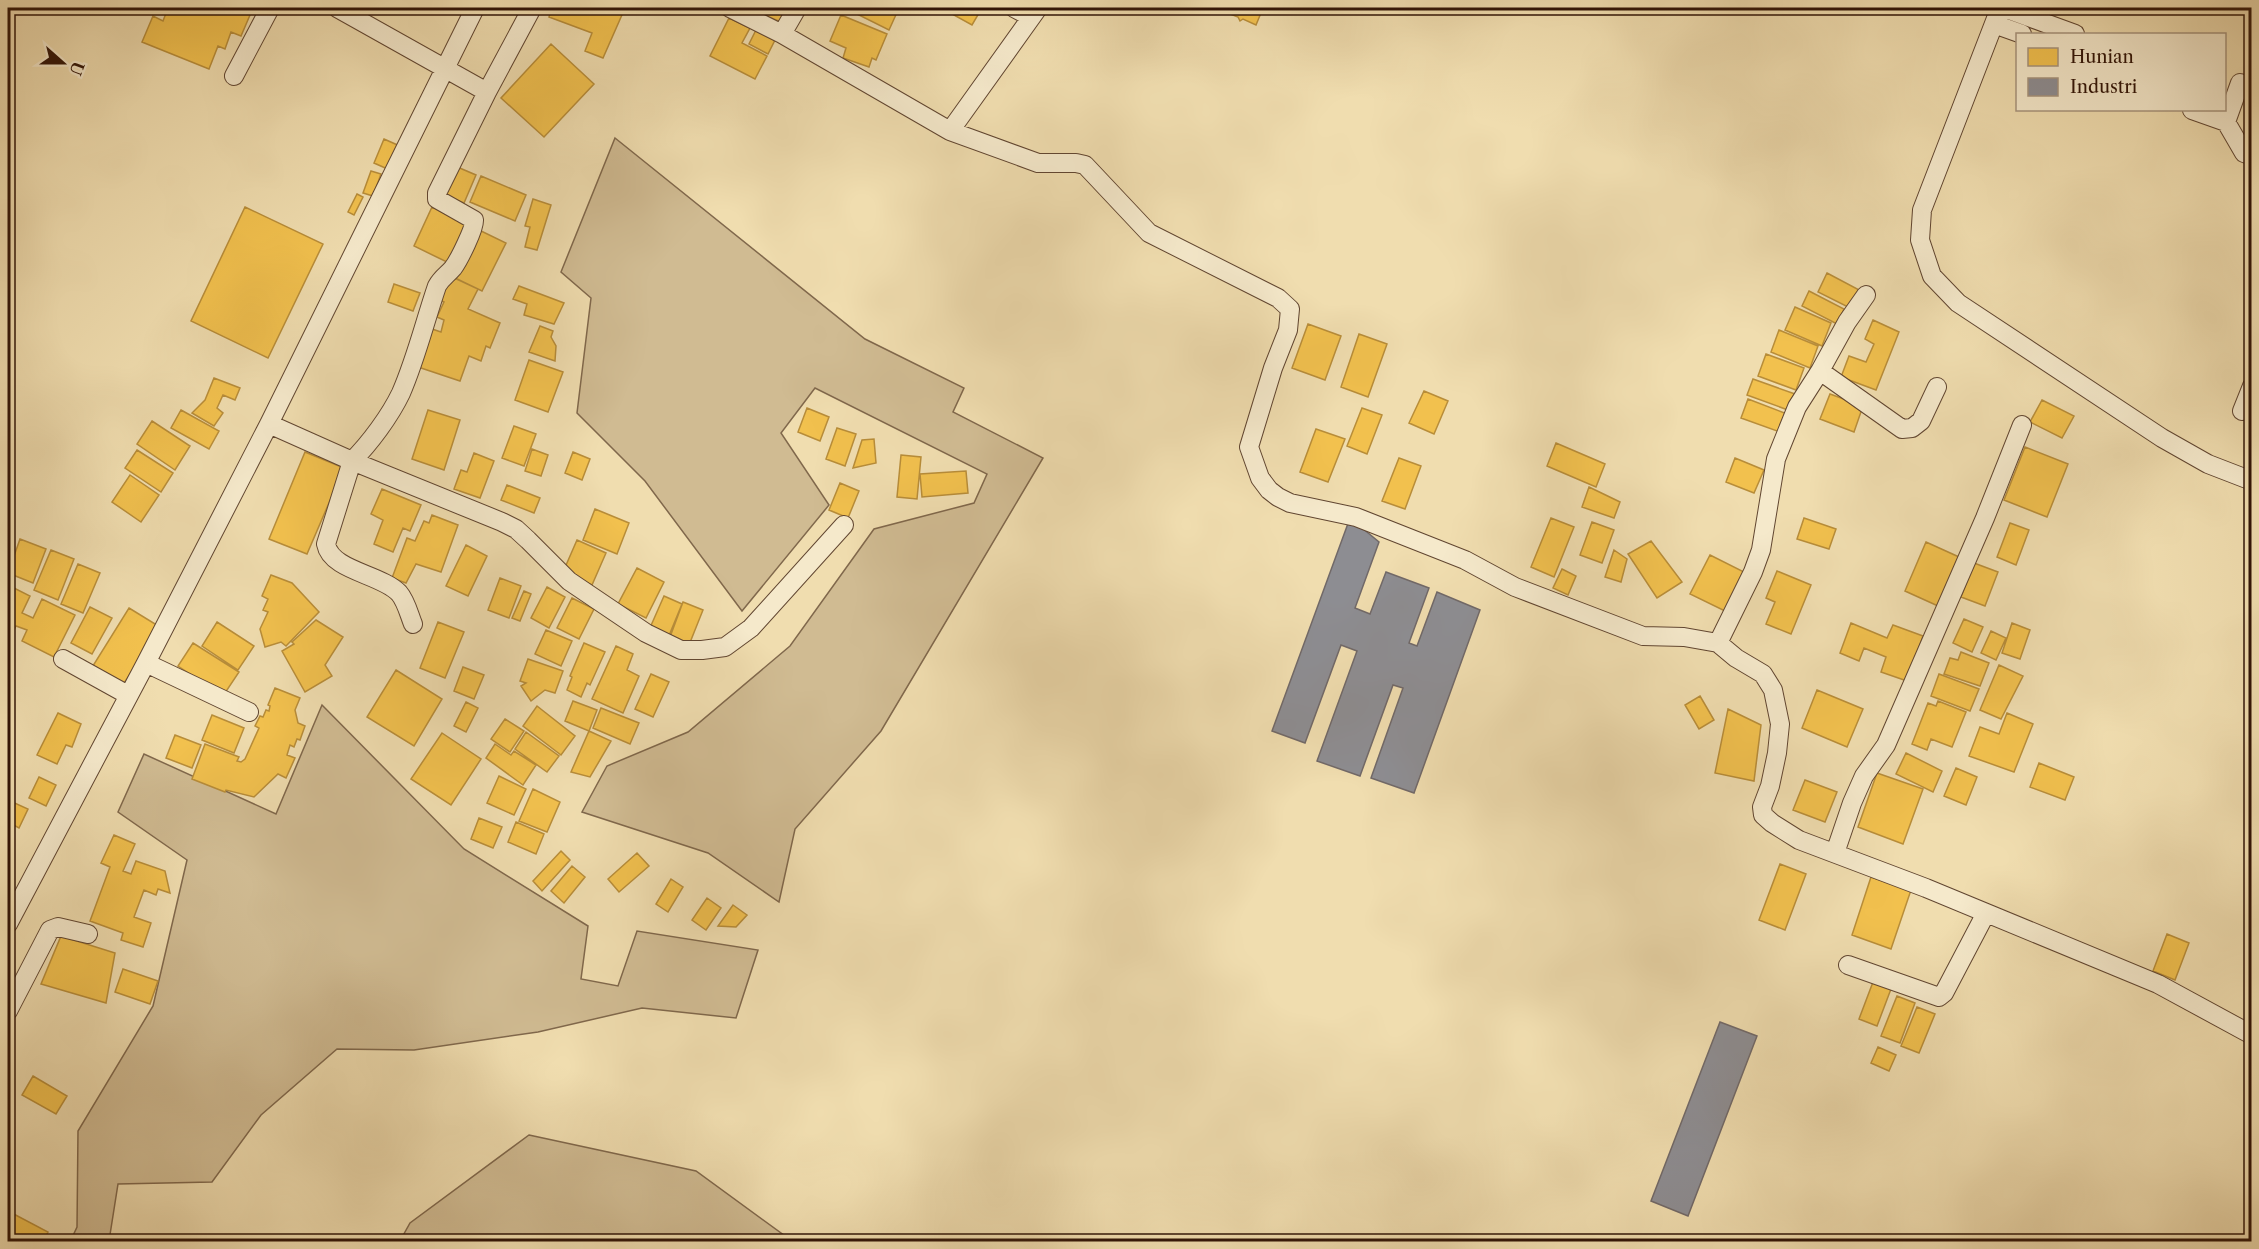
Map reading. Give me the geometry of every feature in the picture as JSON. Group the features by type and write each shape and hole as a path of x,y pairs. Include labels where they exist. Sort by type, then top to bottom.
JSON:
{"street":[{"path":"234,76 270,8"},
{"path":"337,8 487,92"},
{"path":"8,924 146,663 268,424 475,8"},
{"path":"413,624 399,594 386,585 334,560 327,553 326,544 352,461 368,445 402,390 437,286 443,276 453,267 475,223 474,220 443,203 437,193 532,8"},
{"path":"730,8 782,34 950,131 1038,163 1085,165 1149,233 1278,298 1290,309 1288,330 1273,368 1249,447 1260,478 1278,497 1290,503 1356,517 1466,560 1515,587 1643,636 1684,637 1718,643 1736,658 1763,674 1773,690 1780,724 1770,786 1762,807 1763,815 1772,824 1799,840 1986,913 2158,984 2252,1035"},
{"path":"782,34 797,8"},
{"path":"950,131 1035,12 1014,8"},
{"path":"1999,13 2021,33"},
{"path":"1999,13 2071,33"},
{"path":"1999,13 1922,210 1920,240 1932,276 1958,303 2162,438 2208,464 2252,481"},
{"path":"2226,122 2239,80"},
{"path":"2195,111 2226,122 2244,153 2252,156"},
{"path":"1718,643 1753,572 1761,550 1776,459 1797,407 1847,322 1866,295"},
{"path":"1820,371 1902,429 1912,429 1921,421 1937,387"},
{"path":"2242,411 2252,386"},
{"path":"268,424 509,525 528,540 569,581 646,633 681,650 702,650 725,646 751,628 844,525"},
{"path":"1835,853 1852,803 1864,776 1886,746 1985,518 2022,424"},
{"path":"63,659 128,695"},
{"path":"146,663 249,712"},
{"path":"1848,965 1939,997 1944,993 1986,913"},
{"path":"8,1011 50,930 58,927 88,934"}],"shaded area":[{"path":"615,138 865,339 964,388 953,412 1043,458 881,731 795,829 779,902 708,853 582,812 607,766 688,732 790,646 874,529 974,503 987,474 815,388 781,433 829,505 742,611 645,481 577,413 591,298 561,272"},
{"path":"322,705 464,849 588,926 581,979 618,986 637,931 758,950 736,1018 642,1008 538,1032 414,1050 337,1049 261,1115 212,1182 118,1184 109,1241 70,1242 77,1227 78,1131 153,1006 187,860 118,812 144,754 276,814"},
{"path":"529,1135 696,1171 792,1241 400,1241 410,1223"}],"building: Hunian":[{"path":"168,8 253,8 241,36 231,32 225,49 218,46 209,69 142,42 153,16 163,21"},
{"path":"552,8 625,8 603,58 585,51 592,33 549,17"},
{"path":"757,8 787,8 781,22 755,11"},
{"path":"845,8 899,8 889,30"},
{"path":"955,8 982,8 972,25 952,14"},
{"path":"1215,8 1263,8 1256,25 1243,19 1240,21 1238,17"},
{"path":"841,15 887,34 876,60 872,58 869,67 843,58 846,48 830,41"},
{"path":"729,18 750,28 742,43 767,56 755,79 710,56"},
{"path":"756,30 775,40 768,54 749,44"},
{"path":"551,44 594,84 544,137 501,98"},
{"path":"384,139 402,147 392,171 374,163"},
{"path":"455,166 476,175 464,203 444,195"},
{"path":"371,171 381,174 373,196 363,193"},
{"path":"481,176 526,195 515,221 470,202"},
{"path":"357,194 363,197 354,215 348,212"},
{"path":"533,199 551,205 537,250 525,247 530,227 525,226"},
{"path":"245,207 323,244 268,358 191,321"},
{"path":"432,207 470,226 451,264 414,246"},
{"path":"477,229 506,243 482,291 453,277"},
{"path":"1827,273 1863,292 1854,310 1818,292"},
{"path":"448,275 478,289 468,309 500,323 490,348 486,346 481,361 469,356 460,381 418,367 432,329 441,332 444,320 437,317 444,302 437,299"},
{"path":"394,284 420,293 413,311 388,302"},
{"path":"519,286 564,303 554,324 524,315 527,304 513,299"},
{"path":"1809,291 1844,309 1837,324 1802,306"},
{"path":"1795,307 1831,323 1822,346 1785,330"},
{"path":"1873,320 1899,332 1876,390 1841,377 1849,356 1866,362 1874,344 1865,339"},
{"path":"1308,324 1341,336 1325,380 1292,368"},
{"path":"540,326 553,331 551,337 556,346 555,361 529,352"},
{"path":"1779,330 1818,346 1810,368 1771,352"},
{"path":"1359,334 1387,344 1368,397 1341,387"},
{"path":"1766,354 1804,368 1796,390 1758,376"},
{"path":"529,360 563,372 548,412 515,400"},
{"path":"214,378 240,388 235,400 223,395 217,408 223,413 214,426 192,413 205,400"},
{"path":"1753,379 1795,394 1788,410 1747,395"},
{"path":"1424,391 1448,401 1434,434 1409,423"},
{"path":"1830,394 1863,406 1854,432 1820,419"},
{"path":"1748,399 1787,414 1780,432 1741,418"},
{"path":"2042,400 2074,416 2062,438 2030,422"},
{"path":"807,408 829,417 820,441 798,432"},
{"path":"1362,408 1382,415 1367,454 1347,446"},
{"path":"181,410 219,431 209,449 171,428"},
{"path":"428,410 460,420 444,470 412,459"},
{"path":"152,421 190,446 175,470 137,444"},
{"path":"514,426 536,434 524,466 502,458"},
{"path":"837,428 856,434 845,466 826,459"},
{"path":"1316,429 1345,439 1328,482 1300,472"},
{"path":"874,439 876,463 853,468 862,440"},
{"path":"1556,443 1605,464 1596,487 1547,466"},
{"path":"2025,447 2068,464 2047,517 2004,500"},
{"path":"532,449 548,455 541,476 525,471"},
{"path":"137,450 173,473 161,492 125,468"},
{"path":"305,452 344,468 307,554 269,539"},
{"path":"573,452 590,459 582,480 565,473"},
{"path":"474,453 494,461 480,498 454,489 461,470 467,472"},
{"path":"901,455 921,457 917,499 897,497"},
{"path":"1399,458 1421,466 1405,509 1382,501"},
{"path":"1735,458 1764,470 1754,493 1726,482"},
{"path":"966,471 968,493 922,497 920,474"},
{"path":"130,475 159,495 141,522 112,502"},
{"path":"840,483 859,491 848,518 829,510"},
{"path":"507,485 540,498 534,513 501,500"},
{"path":"1589,487 1620,502 1614,518 1582,507"},
{"path":"382,489 421,505 410,531 403,528 393,552 374,544 383,520 371,514"},
{"path":"595,509 629,523 617,554 583,540"},
{"path":"432,515 458,525 441,572 416,564 406,583 392,578 407,538 415,541 424,521 429,523"},
{"path":"1551,518 1574,527 1554,577 1531,567"},
{"path":"1804,518 1836,529 1829,549 1797,539"},
{"path":"1592,522 1614,530 1602,563 1580,555"},
{"path":"2010,523 2029,530 2016,565 1997,557"},
{"path":"20,539 46,549 33,583 8,573"},
{"path":"577,540 606,553 592,585 563,572"},
{"path":"1651,541 1682,582 1657,598 1628,554"},
{"path":"1926,542 1959,557 1938,606 1905,591"},
{"path":"466,545 487,556 468,596 446,586"},
{"path":"51,550 74,559 58,600 34,590"},
{"path":"1614,550 1627,559 1621,582 1605,577"},
{"path":"1710,555 1746,573 1727,612 1690,594"},
{"path":"1974,563 1998,572 1985,606 1961,597"},
{"path":"78,564 100,573 83,613 61,604"},
{"path":"637,568 664,582 646,618 618,604"},
{"path":"1562,569 1576,576 1568,595 1553,588"},
{"path":"1777,571 1811,585 1791,634 1766,624 1775,602 1766,598"},
{"path":"271,575 292,583 319,612 286,646 281,642 265,647 260,629 268,612 263,610 268,599 262,596"},
{"path":"500,578 521,586 509,618 488,610"},
{"path":"8,585 30,596 22,613 33,618 42,599 75,615 54,657 22,641 27,630 16,626 8,642"},
{"path":"547,587 565,597 549,628 531,618"},
{"path":"524,591 531,594 520,621 512,618"},
{"path":"664,596 682,604 668,638 649,630"},
{"path":"572,598 594,609 579,639 557,628"},
{"path":"683,602 703,610 689,645 670,637"},
{"path":"90,607 112,618 92,654 71,643"},
{"path":"129,608 160,627 121,688 91,669"},
{"path":"1964,619 1983,627 1972,652 1953,643"},
{"path":"316,620 343,637 325,665 332,676 305,692 282,651 294,644 292,642"},
{"path":"217,622 254,646 238,670 202,646"},
{"path":"438,622 464,632 445,678 420,668"},
{"path":"1851,623 1887,638 1893,625 1923,636 1907,681 1881,672 1886,657 1864,648 1859,661 1840,653"},
{"path":"2012,623 2030,630 2020,659 2002,653"},
{"path":"546,630 572,641 561,666 535,654"},
{"path":"1991,631 2006,638 1996,660 1981,653"},
{"path":"193,643 239,672 223,696 178,666"},
{"path":"584,643 605,652 590,685 587,683 581,697 567,690 572,677 570,676"},
{"path":"616,646 633,654 627,670 639,676 623,713 592,699"},
{"path":"1961,652 1989,663 1980,686 1944,674 1950,658 1958,660"},
{"path":"528,659 563,671 555,693 545,690 531,701 521,686 526,683 520,681"},
{"path":"1999,665 2023,676 2001,719 1980,710"},
{"path":"463,667 484,675 474,699 454,691"},
{"path":"396,670 442,699 414,746 367,717"},
{"path":"651,674 669,682 653,717 635,709"},
{"path":"1939,674 1979,689 1970,711 1931,696"},
{"path":"275,688 300,698 295,710 298,723 305,726 300,740 297,739 294,747 290,745 287,755 295,758 286,778 278,774 254,797 226,790 225,792 192,779 205,744 239,757 237,761 241,762 245,759 259,728 255,726 260,716 263,717 266,710 269,711 270,706 268,705"},
{"path":"1817,690 1863,709 1847,747 1802,728"},
{"path":"1700,696 1714,720 1699,729 1685,705"},
{"path":"573,701 597,710 589,731 565,721"},
{"path":"1938,701 1966,712 1952,747 1931,739 1927,750 1912,744 1928,703 1936,706"},
{"path":"466,702 478,708 466,732 454,726"},
{"path":"537,706 575,736 561,755 523,726"},
{"path":"601,708 639,723 630,744 593,728"},
{"path":"1728,709 1761,725 1754,781 1715,773"},
{"path":"58,713 81,724 72,747 66,745 57,764 37,755"},
{"path":"2007,713 2033,724 2014,772 1969,756 1980,727 1999,734"},
{"path":"212,715 244,728 234,753 202,740"},
{"path":"505,719 524,731 510,752 491,739"},
{"path":"589,731 611,741 590,777 571,772"},
{"path":"526,732 559,756 547,772 515,749"},
{"path":"442,733 481,759 451,805 411,779"},
{"path":"175,735 201,745 192,768 166,758"},
{"path":"495,744 511,755 514,751 536,765 523,785 486,758"},
{"path":"1906,753 1942,771 1933,792 1896,774"},
{"path":"2039,763 2074,777 2065,800 2030,787"},
{"path":"1956,768 1977,777 1966,805 1944,796"},
{"path":"1877,773 1923,789 1903,844 1858,827"},
{"path":"499,776 526,789 514,815 487,803"},
{"path":"39,777 56,785 46,806 29,798"},
{"path":"1805,780 1837,792 1825,822 1793,810"},
{"path":"533,789 560,802 547,832 519,821"},
{"path":"8,800 28,809 19,828 8,822"},
{"path":"479,818 502,827 493,848 471,839"},
{"path":"516,822 544,834 536,854 508,842"},
{"path":"114,835 135,844 123,871 131,874 136,861 165,871 170,893 158,889 156,895 144,890 134,917 151,923 143,947 121,940 123,933 90,921 110,867 101,863"},
{"path":"561,851 570,860 542,891 533,881"},
{"path":"637,853 649,866 619,892 608,879"},
{"path":"1780,864 1806,874 1785,930 1759,920"},
{"path":"572,866 585,877 564,903 551,891"},
{"path":"1871,877 1911,890 1891,949 1852,935"},
{"path":"671,879 683,887 668,912 656,904"},
{"path":"707,898 721,908 706,930 692,920"},
{"path":"733,905 747,915 736,927 718,926"},
{"path":"2167,934 2189,943 2175,980 2153,971"},
{"path":"61,936 115,953 106,1003 41,984"},
{"path":"123,969 158,981 150,1004 115,992"},
{"path":"1873,982 1891,989 1877,1026 1859,1019"},
{"path":"1897,996 1915,1003 1900,1043 1881,1036"},
{"path":"1917,1007 1935,1014 1919,1053 1901,1046"},
{"path":"1878,1047 1896,1055 1889,1071 1871,1063"},
{"path":"33,1076 67,1096 56,1114 22,1095"},
{"path":"8,1211 48,1232 43,1242 8,1242"}],"building: Industri":[{"path":"1350,518 1379,542 1355,608 1370,614 1386,572 1429,588 1409,643 1417,646 1437,592 1480,610 1414,793 1371,778 1403,688 1393,685 1360,776 1317,761 1357,651 1341,645 1305,743 1272,731"},
{"path":"1720,1022 1757,1036 1688,1216 1651,1201"}]}
